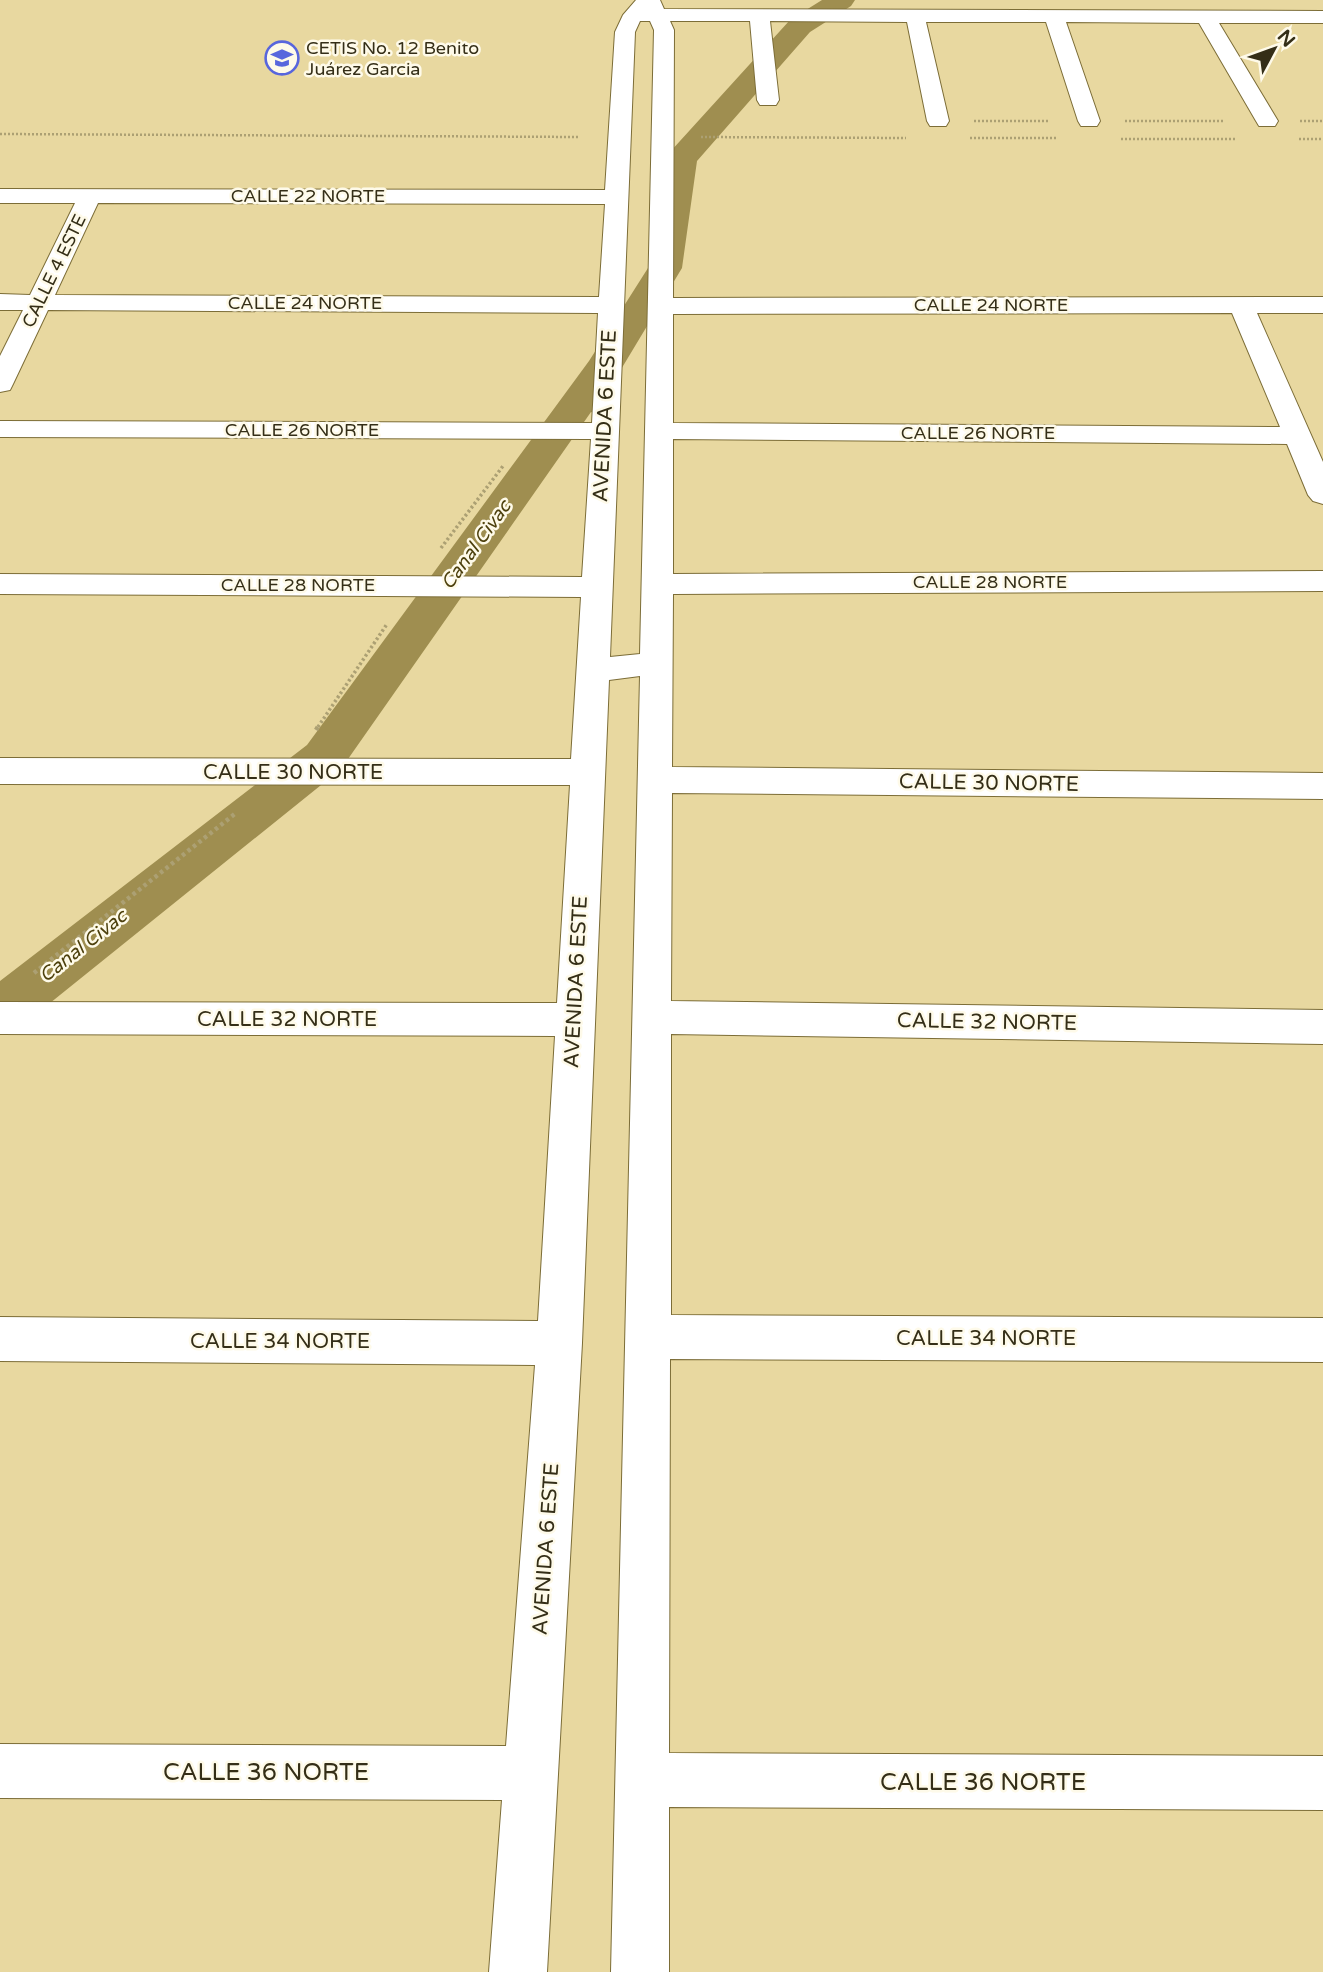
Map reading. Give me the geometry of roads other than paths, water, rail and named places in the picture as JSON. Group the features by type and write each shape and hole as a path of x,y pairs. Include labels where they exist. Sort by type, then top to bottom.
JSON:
{"street":[{"path":"647,8 759,14 1054,16 1116,7 1206,16 1323,17"},
{"path":"640,1972 664,30 647,8"},
{"name":"AVENIDA 6 ESTE","path":"519,1972 559,1343 625,32 647,8"},
{"path":"759,14 768,100"},
{"path":"915,15 938,121"},
{"path":"1054,16 1089,121"},
{"path":"1206,16 1267,121"},
{"name":"CALLE 22 NORTE","path":"0,195 90,196 617,184 662,170"},
{"name":"CALLE 4 ESTE","path":"0,383 90,196"},
{"name":"CALLE 24 NORTE","path":"0,302 611,304"},
{"path":"1241,305 1323,495"},
{"name":"CALLE 24 NORTE","path":"659,306 1323,305"},
{"name":"CALLE 26 NORTE","path":"0,429 604,431"},
{"name":"CALLE 26 NORTE","path":"659,430 1298,436"},
{"name":"CALLE 28 NORTE","path":"657,584 1323,581"},
{"name":"CALLE 28 NORTE","path":"0,584 596,587"},
{"path":"594,657 657,651"},
{"name":"CALLE 30 NORTE","path":"0,771 586,772"},
{"name":"CALLE 30 NORTE","path":"654,780 1323,786"},
{"name":"CALLE 32 NORTE","path":"652,1017 1323,1027"},
{"name":"CALLE 32 NORTE","path":"0,1018 574,1020"},
{"name":"CALLE 34 NORTE","path":"649,1337 1323,1340"},
{"name":"CALLE 34 NORTE","path":"0,1339 559,1343"},
{"name":"CALLE 36 NORTE","path":"0,1771 531,1773"},
{"name":"CALLE 36 NORTE","path":"642,1780 1323,1783"}],"waterway":[{"name":"Canal Civac","path":"665,268 681,159 800,26 841,0"},
{"name":"Canal Civac","path":"605,365 665,268"},
{"name":"Canal Civac","path":"656,282 665,268"},
{"name":"Canal Civac","path":"605,365 609,359"},
{"name":"Canal Civac","path":"0,1012 324,757 605,365"},
{"path":"600,403 601,371 605,365"}],"place":[{"name":"CETIS No. 12 Benito Juárez Garcia","path":"282,58"}]}
